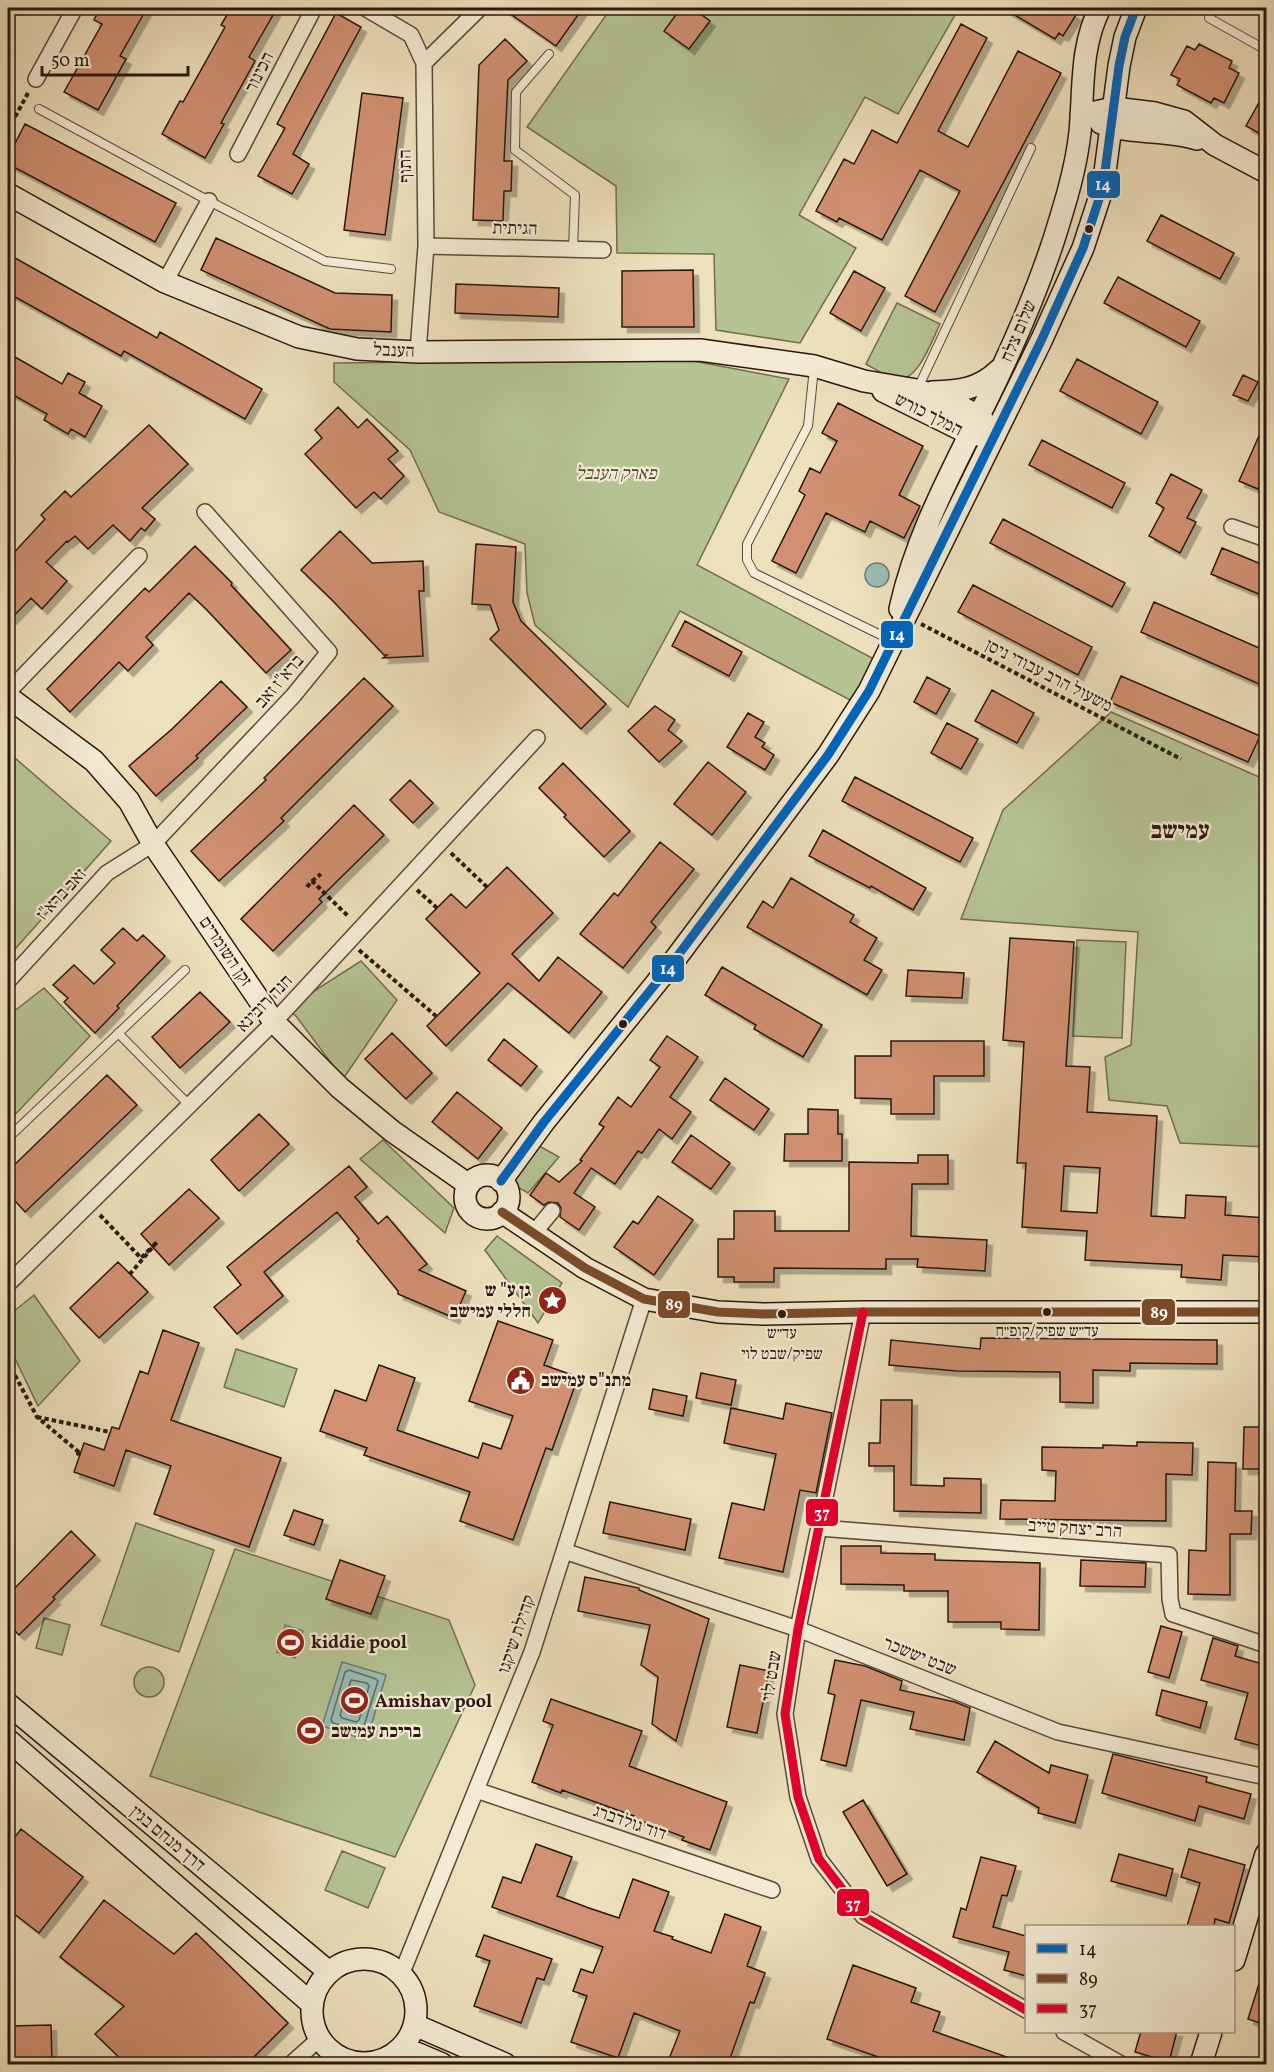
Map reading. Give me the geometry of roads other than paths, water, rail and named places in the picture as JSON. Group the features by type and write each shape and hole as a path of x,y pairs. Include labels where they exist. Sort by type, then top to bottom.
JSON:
{"street":[{"path":"36,79 75,8"},
{"name":"הכינור","path":"238,154 314,8"},
{"name":"התוף","path":"365,8 411,35 424,63 426,246 418,351"},
{"path":"424,63 480,8"},
{"name":"שלום צלח","path":"893,641 911,565 974,425 1004,365 1033,296 1064,206 1071,184 1080,134 1085,49 1091,24 1100,8"},
{"name":"שלום צלח","path":"501,1181 544,1122 670,966 828,755 868,691 995,435 1083,248 1103,187 1119,66 1125,37 1136,8"},
{"path":"1081,115 1113,118 1155,113 1184,121 1215,145 1266,172"},
{"name":"הענבל","path":"8,194 165,282 299,337 357,349 418,351 700,350 814,366"},
{"path":"165,282 209,201"},
{"name":"הגיתית","path":"426,246 603,250"},
{"path":"922,391 954,392 973,387 988,380 1004,365"},
{"name":"המלך כורש","path":"814,366 864,381 995,435"},
{"name":"המלך כורש","path":"864,381 922,391 974,425"},
{"name":"ברא\"ז זאב","path":"153,844 293,696 329,652 205,512"},
{"path":"1233,527 1266,539"},
{"path":"8,694 139,556"},
{"name":"זקן השומרים","path":"8,694 94,761 129,801 153,844 274,1022 340,1088 392,1131 469,1185"},
{"name":"חנה רובינא","path":"8,1284 274,1022 537,738"},
{"name":"זאב ברא\"ז","path":"8,981 107,873 153,844"},
{"path":"484,1176 496,1177 501,1181 507,1189 508,1199 502,1212 486,1219 475,1216 465,1202 469,1185 473,1180 484,1176"},
{"path":"533,1234 552,1211"},
{"path":"502,1212 585,1268 644,1299 718,1312 764,1314 1266,1312"},
{"name":"קהילת שיקגו","path":"401,1974 528,1663 644,1299"},
{"name":"שבט לוי","path":"863,1312 798,1629 785,1714 798,1797 819,1859 863,1917 1025,2009"},
{"name":"הרב יצחק טייב","path":"819,1528 1169,1555 1170,1599 1173,1614 1266,1645"},
{"name":"שבט יששכר","path":"564,1551 798,1629 1058,1732 1266,1777"},
{"name":"דרך מנחם בגין","path":"8,1704 329,1972"},
{"name":"דרך מנחם בגין","path":"8,1740 312,2004"},
{"name":"דוד גולדברג","path":"476,1790 772,1890"},
{"path":"1235,1954 1266,1854"},
{"path":"357,1959 373,1960 388,1965 401,1974 411,1987 417,2012 410,2037 402,2047 383,2060 372,2063 333,2060 314,2028 312,2004 317,1987 329,1972 357,1959"},
{"path":"415,2025 505,2064"},
{"path":"1067,2033 1121,2064"},
{"path":"1201,2064 1210,2033"},
{"path":"291,2064 319,2039"},
{"path":"402,2047 442,2064"}],"lane":[{"path":"1209,18 1266,50"},
{"path":"549,54 516,92 515,150 575,195 573,249"},
{"path":"39,109 325,261 391,269"},
{"path":"922,391 1031,148"},
{"path":"814,366 808,426 747,544 747,560 754,573 893,641"},
{"path":"8,1138 185,970"},
{"path":"118,1033 189,1106"}],"water":[{"path":"877,563 885,567 889,575 885,583 877,587 869,583 865,575 869,567"},
{"name":"kiddie pool","path":"285,1625 303,1631 295,1658 277,1652"},
{"name":"Amishav pool","path":"342,1662 386,1675 367,1740 322,1726"}],"place":[{"name":"גן ע\" ש חללי עמישב","path":"552,1300"},
{"name":"עד״ש שפיק/קופ״ח","path":"1047,1312"},
{"name":"עד״ש שפיק/שבט לוי","path":"782,1314"},
{"name":"מתנ\"ס עמישב","path":"520,1380"},
{"name":"kiddie pool","path":"290,1642"},
{"name":"Amishav pool","path":"354,1701"},
{"name":"בריכת עמישב","path":"310,1731"}],"district":[{"name":"עמישב","path":"1180,830"}],"park label":[{"name":"פארק הענבל","path":"616,473"}]}
